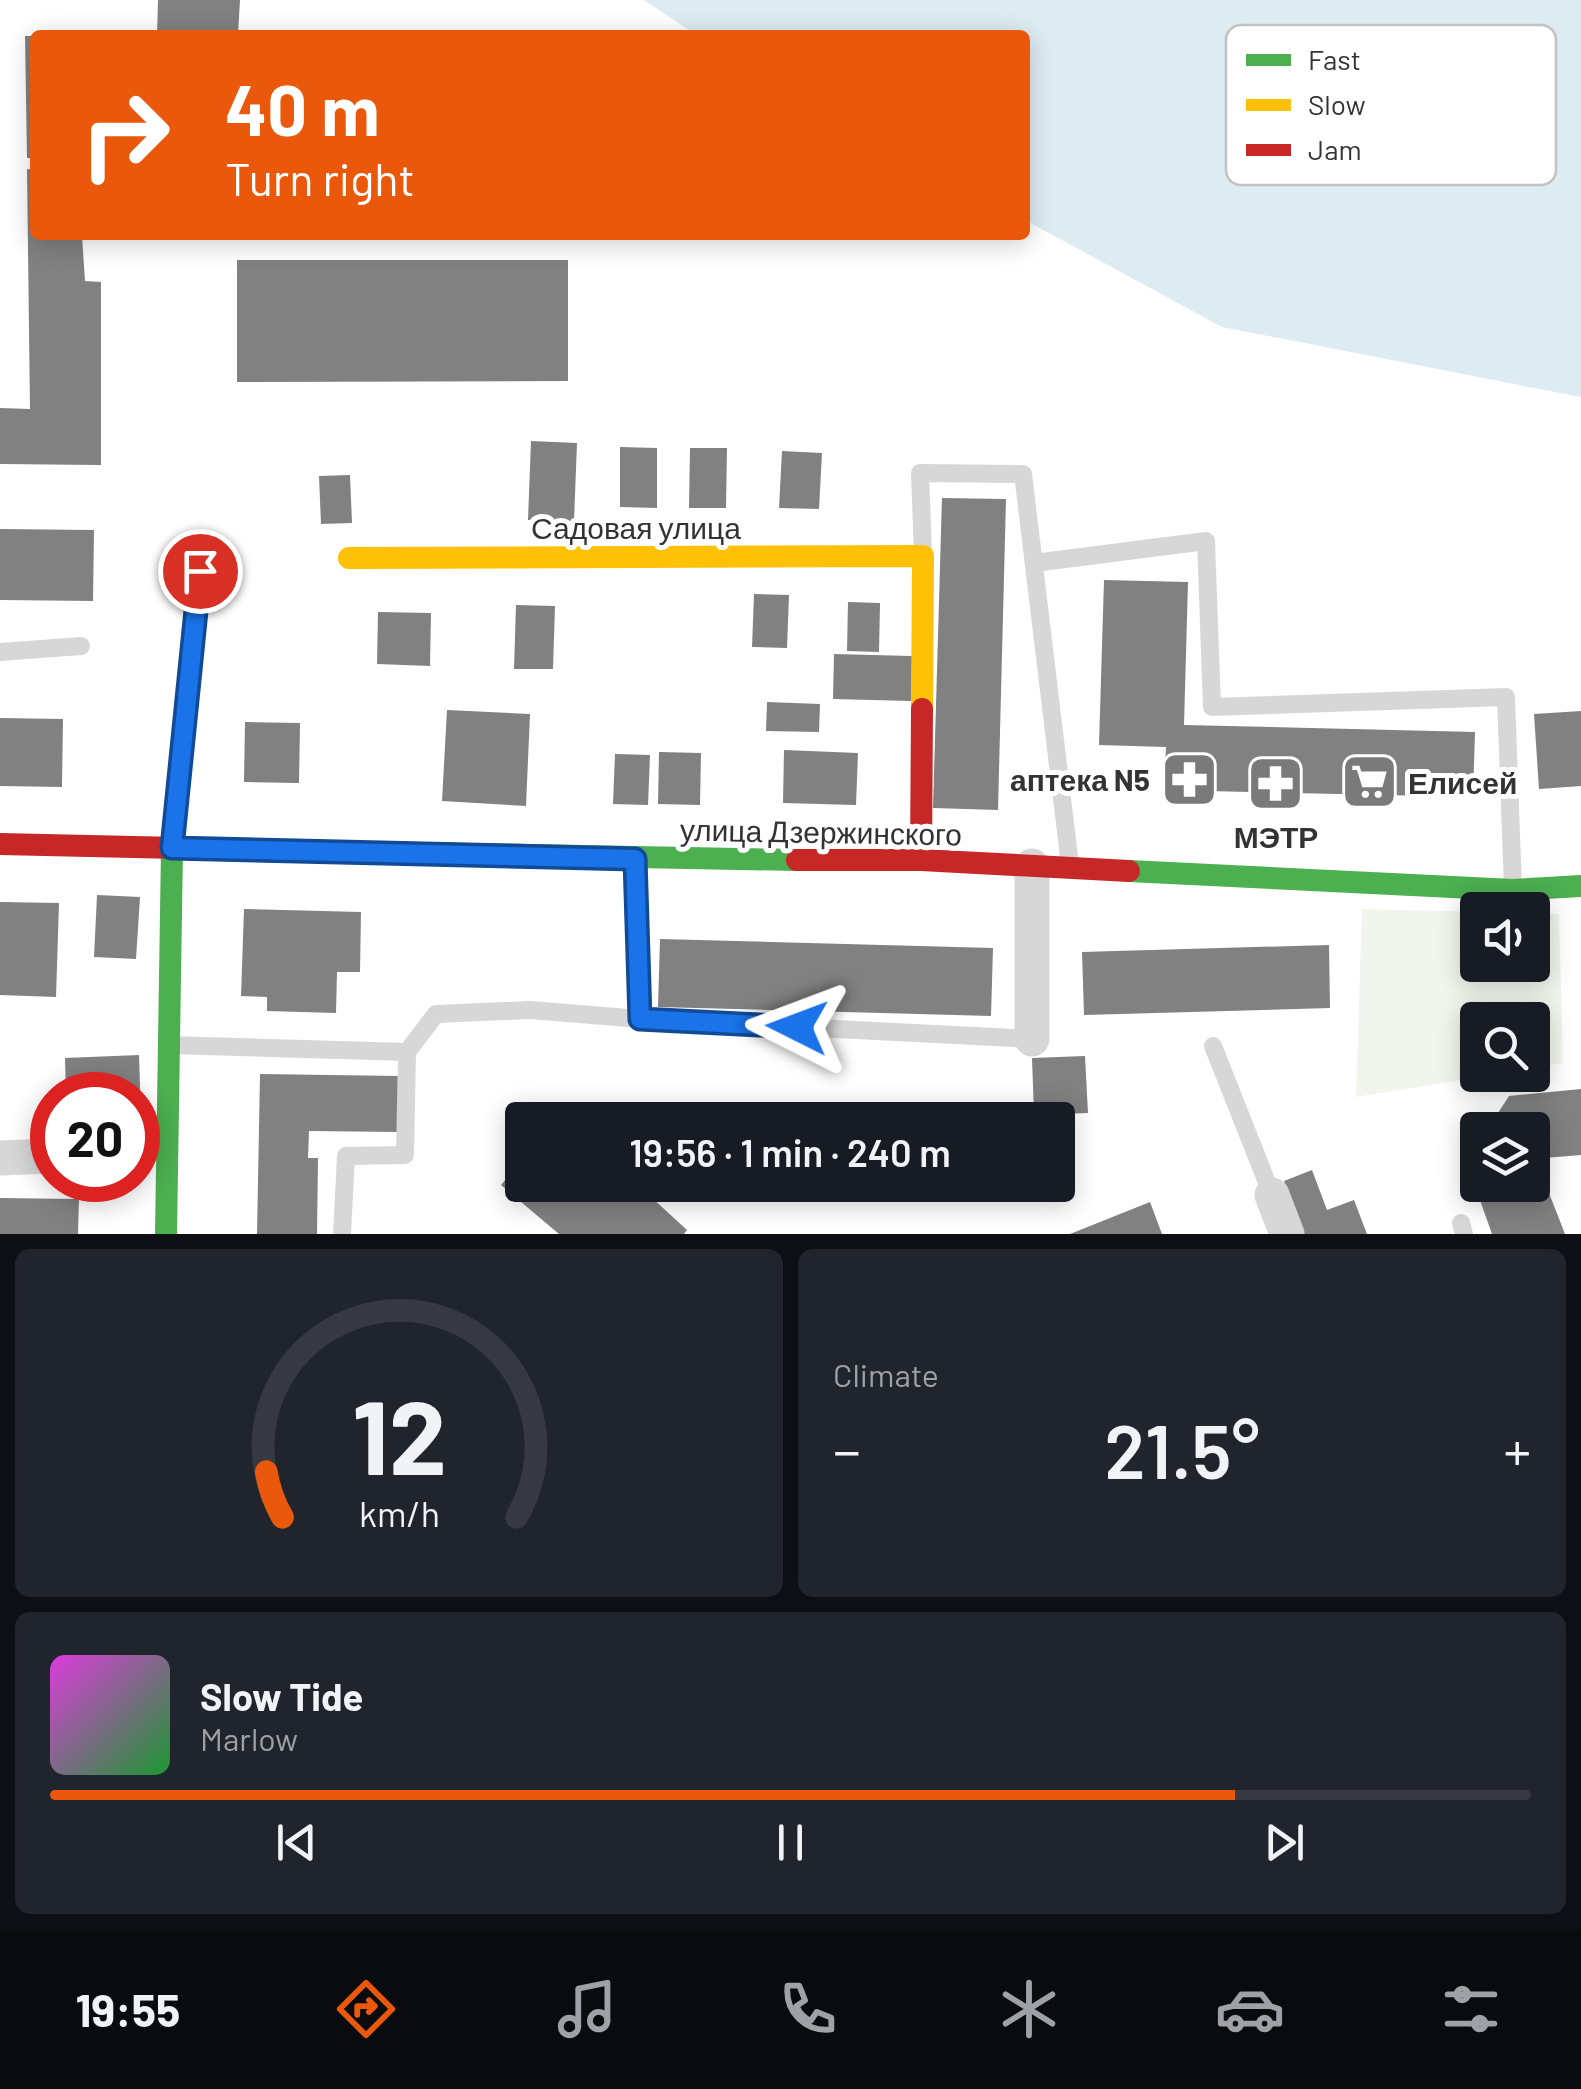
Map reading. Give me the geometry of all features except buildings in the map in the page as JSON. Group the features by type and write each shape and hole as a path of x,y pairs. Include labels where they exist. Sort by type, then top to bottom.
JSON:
{"main road":[{"name":"Садовая улица","path":"349,558 923,556"},
{"path":"921,860 923,556"},
{"path":"160,1102 169,1045 172,848 200,571"},
{"name":"улица Дзержинского","path":"0,844 635,859 921,860 1513,890 1581,886"},
{"path":"160,1199 166,1234"}],"street":[{"path":"1032,866 1032,1039"},
{"path":"0,1158 30,1157"},
{"path":"1272,1195 1287,1234"}],"lane":[{"path":"923,556 920,473 1023,474 1071,870"},
{"path":"1034,563 1206,541 1212,707 1506,697 1513,890"},
{"path":"0,652 81,646"},
{"path":"635,859 640,1019"},
{"path":"342,1234 346,1156 406,1155 407,1052 436,1014 530,1010 1032,1039"},
{"path":"169,1045 407,1052"},
{"path":"1213,1046 1272,1195"}],"shaded area":[{"path":"644,0 1581,0 1581,397 1222,327 1030,223 1030,30 689,30"},
{"path":"1362,909 1460,912 1460,982 1550,982 1550,914 1559,914 1563,1063 1550,1065 1550,1002 1460,1002 1460,1080 1356,1097"}],"traffic: fast":[{"path":"166,1234 172,849 200,571"},
{"path":"314,851 797,860"},
{"path":"1129,871 1513,890 1581,886"}],"traffic: slow":[{"path":"349,558 923,556 922,709"}],"traffic: jam":[{"path":"921,860 922,709"},
{"path":"0,844 314,851"},
{"path":"797,860 921,860 1129,871"}],"place":[{"name":"аптека N5","path":"1189,779"},
{"name":"Елисей","path":"1369,782"},
{"name":"МЭТР","path":"1276,783"}],"route":[{"path":"200,571 172,848 635,859 640,1019 797,1027"}]}
